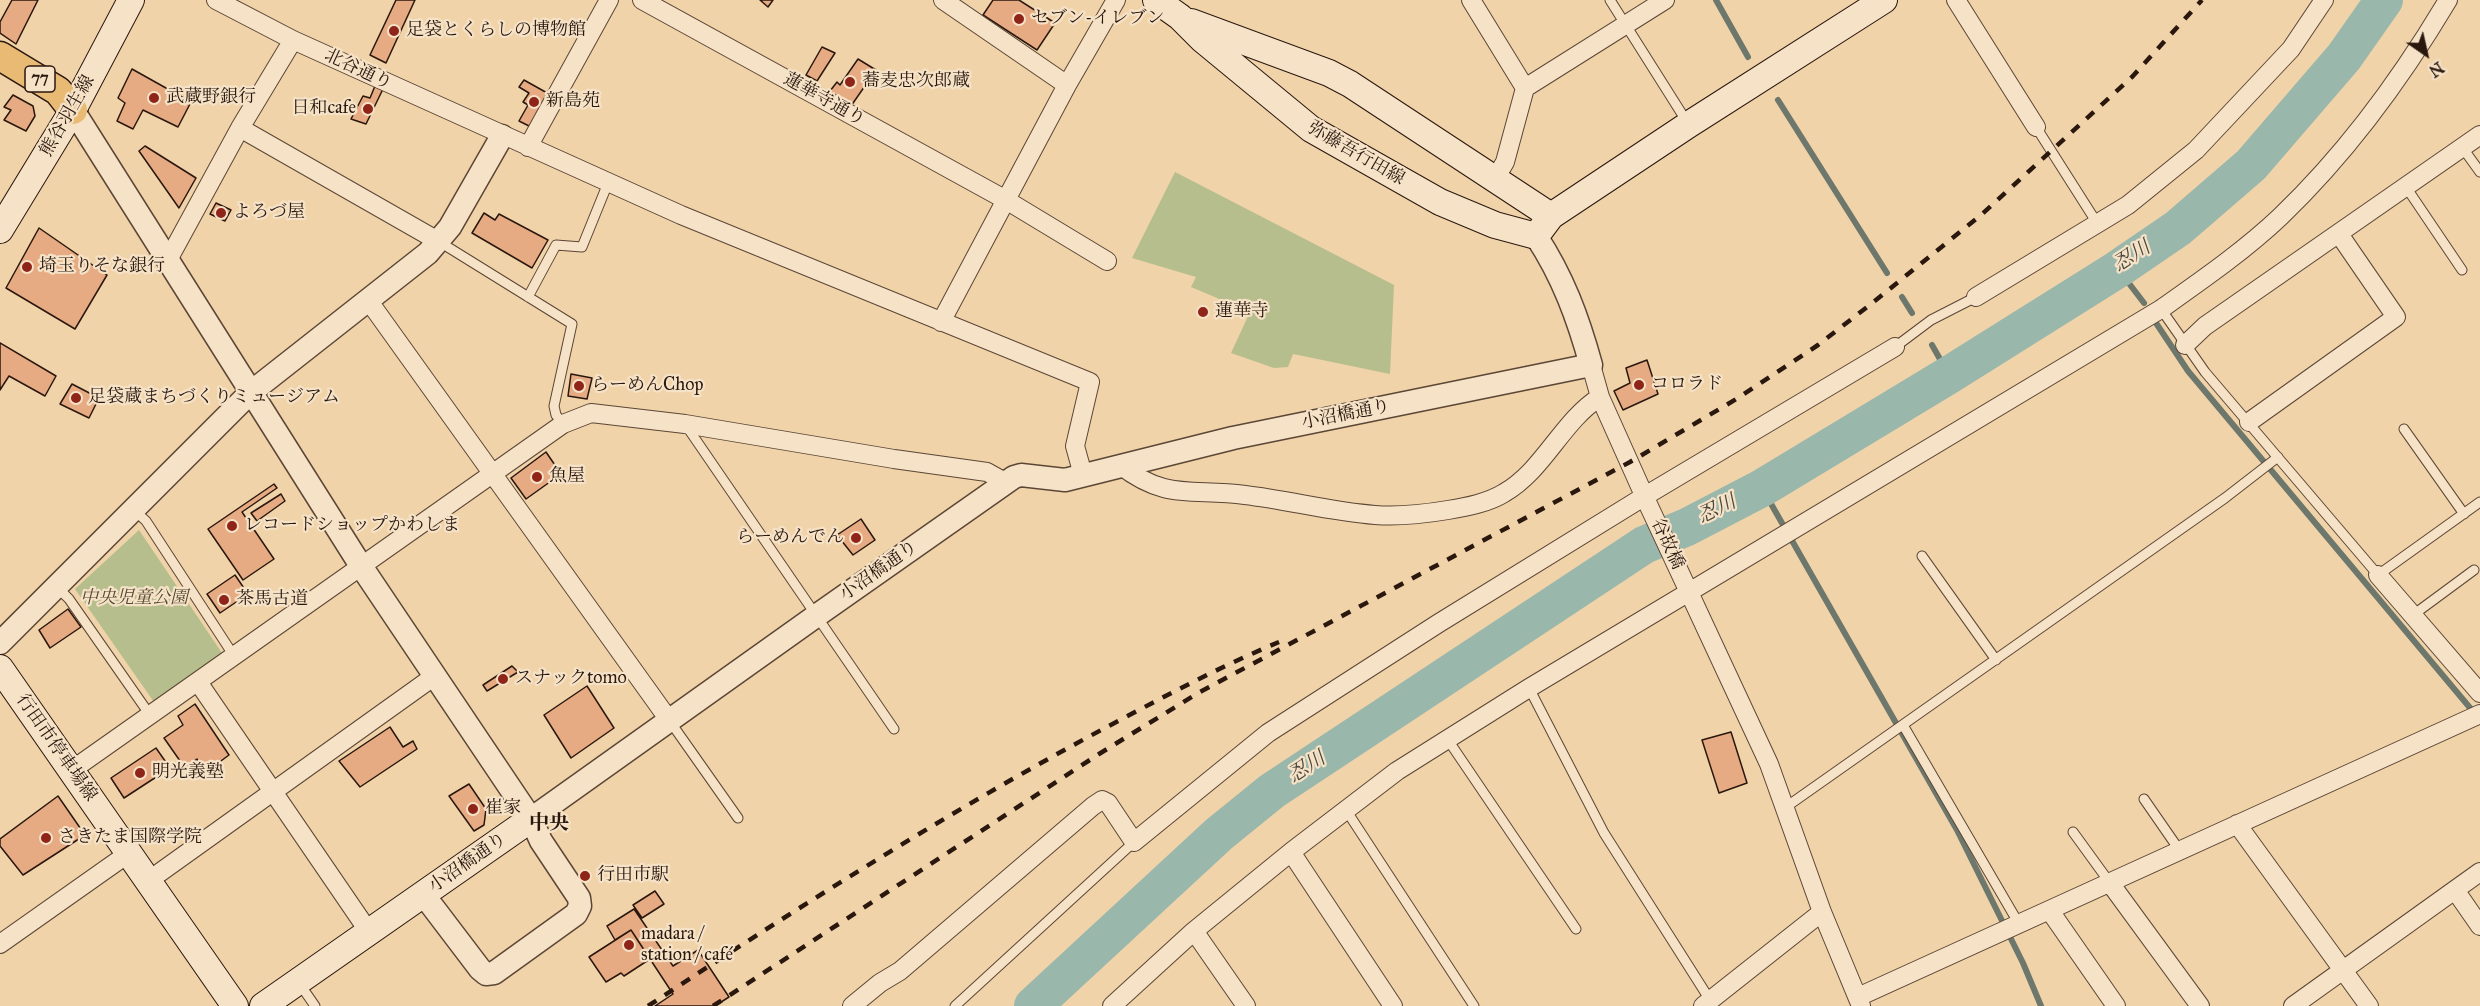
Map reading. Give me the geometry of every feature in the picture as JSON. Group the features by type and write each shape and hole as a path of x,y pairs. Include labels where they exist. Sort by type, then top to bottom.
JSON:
{"main road":[{"name":"熊谷羽生線","path":"0,230 73,110 131,0"},
{"name":"弥藤吾行田線","path":"1155,0 1180,17 1203,40 1311,129 1440,202 1495,225 1544,226"},
{"path":"1544,226 1688,125 1884,0"},
{"name":"弥藤吾行田線","path":"1180,17 1329,73 1350,84 1496,179 1544,226"},
{"name":"77","path":"0,56 58,91 73,110"},
{"name":"行田市停車場線","path":"0,668 235,1006"},
{"name":"小沼橋通り","path":"263,1006 531,819"}],"street":[{"name":"北谷通り","path":"216,0 292,40 681,215 1090,382 1075,446 1083,475"},
{"path":"528,147 609,0"},
{"name":"蓮華寺通り","path":"642,0 1006,200 1107,261"},
{"path":"943,0 1066,85"},
{"path":"941,322 1066,85 1116,0"},
{"path":"1471,0 1525,88"},
{"path":"1496,179 1508,151 1525,88 1665,0"},
{"path":"1956,0 2036,127"},
{"path":"1976,297 2128,205 2196,150 2291,49 2324,0"},
{"path":"1112,1006 1194,931 1291,852 1397,771 1688,590 2160,309 2251,243 2281,216 2342,152 2403,72 2448,0"},
{"path":"168,260 240,128 292,40"},
{"path":"73,110 361,566 531,819 541,842 579,898 580,906 576,914 494,973 486,974 423,894"},
{"path":"240,128 438,241"},
{"path":"2185,345 2205,326 2480,135"},
{"path":"0,643 250,393 428,253 450,226 502,136"},
{"path":"1544,226 1555,265 1578,318 1591,366"},
{"path":"2249,422 2396,317 2339,234"},
{"path":"368,300 669,720"},
{"path":"852,1006 900,970 1102,800 1108,803 1134,842 1268,733 1439,623 1895,347"},
{"name":"谷故橋","path":"1591,366 1600,397 1769,764 1822,912 1860,1002"},
{"name":"小沼橋通り","path":"531,819 1005,482 1021,475 1065,480 1233,438 1591,366"},
{"path":"1120,465 1150,485 1185,493 1243,495 1375,515 1426,513 1459,508 1504,494 1524,478 1582,411 1600,397"},
{"path":"72,770 563,424 591,413 685,424 987,472 1005,482"},
{"path":"2378,575 2480,693"},
{"path":"148,881 436,675"},
{"path":"198,682 369,932"},
{"path":"1860,1002 2019,924 2480,714"},
{"path":"2237,824 2369,1006"},
{"path":"1291,852 1393,1006"},
{"path":"0,944 129,853"},
{"path":"2293,1006 2480,872"},
{"path":"2110,883 2200,1006"},
{"path":"2455,890 2480,926"},
{"path":"2050,910 2116,1006"},
{"path":"1707,1003 1822,912"},
{"path":"1194,931 1246,1006"}],"lane":[{"path":"1610,0 1688,125"},
{"path":"2036,127 2097,223"},
{"path":"2462,147 2480,172"},
{"path":"528,297 556,245 582,247 608,183"},
{"path":"2406,187 2462,270"},
{"path":"438,241 572,324 554,406 556,415 563,424"},
{"path":"1895,347 1931,320 1976,297"},
{"path":"2160,309 2205,372 2378,575 2480,502"},
{"path":"685,424 894,729"},
{"path":"2404,429 2464,514"},
{"path":"1786,807 2225,498 2278,457"},
{"path":"134,509 146,521 234,656"},
{"path":"1922,556 1996,660"},
{"path":"2413,615 2474,570"},
{"path":"56,586 69,599 150,715"},
{"path":"1529,688 1604,833 1707,1003"},
{"path":"669,720 738,819"},
{"path":"1903,725 2019,924"},
{"path":"1448,740 1576,929"},
{"path":"2144,799 2180,851"},
{"path":"1346,810 1474,1006"},
{"path":"2073,832 2110,883"},
{"path":"955,1006 1134,842"},
{"path":"298,982 315,1006"}],"green space":[{"path":"1175,172 1394,285 1390,374 1293,354 1288,367 1274,368 1231,353 1250,312 1191,287 1196,277 1132,258"},
{"name":"中央児童公園","path":"139,530 222,653 154,702 75,589"}],"building":[{"path":"12,0 38,0 16,44 0,33 0,22"},
{"path":"396,0 415,0 386,63 370,55"},
{"path":"760,0 773,0 768,7"},
{"path":"993,0 1019,0 1055,23 1037,50 983,15"},
{"path":"822,47 835,53 817,81 806,75"},
{"path":"858,59 876,70 851,106 830,91 837,82 840,85"},
{"path":"132,69 191,102 178,127 143,110 133,129 117,121 125,103 118,98"},
{"path":"524,80 549,94 531,127 519,121 528,105 523,102 529,93 519,87"},
{"path":"375,86 383,89 366,124 351,119 363,96 370,98"},
{"path":"13,95 33,106 35,116 26,131 4,120 11,110 4,107"},
{"path":"145,146 196,178 179,208 139,151"},
{"path":"216,203 231,210 225,221 210,214"},
{"path":"484,213 495,220 499,214 548,240 532,268 472,233"},
{"path":"39,228 107,275 75,329 6,288"},
{"path":"0,343 56,376 45,396 9,376 0,390"},
{"path":"1647,360 1658,394 1623,410 1614,391 1630,383 1626,368"},
{"path":"571,374 592,378 587,399 568,396"},
{"path":"72,384 99,398 89,418 60,404"},
{"path":"546,452 561,474 526,499 511,478"},
{"path":"274,484 277,488 242,512 274,559 243,580 208,529"},
{"path":"281,494 285,501 257,521 251,513"},
{"path":"861,519 875,540 853,555 837,535"},
{"path":"235,575 248,594 220,613 207,594"},
{"path":"68,609 81,627 50,648 39,630"},
{"path":"512,666 518,672 487,691 483,685"},
{"path":"587,686 614,728 571,758 544,715"},
{"path":"195,704 229,755 206,772 197,759 185,768 164,738 183,725 178,716"},
{"path":"390,727 403,747 413,741 417,749 360,787 339,761"},
{"path":"1731,732 1747,783 1719,793 1702,740"},
{"name":"明光義塾","path":"156,748 170,768 124,798 111,778"},
{"path":"469,784 486,809 484,825 474,831 449,796"},
{"path":"58,796 85,835 23,875 0,846 0,839"},
{"path":"655,891 664,904 642,918 633,905"},
{"path":"634,909 673,966 698,950 729,997 715,1006 655,1006 673,994 631,930 615,940 607,926"},
{"path":"631,930 650,959 624,976 621,973 606,982 589,957"}],"waterway":[{"path":"1716,0 1748,57"},
{"name":"忍川","path":"1033,1006 1219,834 1272,791 1644,545 1687,527 1762,488 1949,375 2118,269 2178,228 2251,165 2344,57 2384,0"},
{"path":"1778,100 1887,273"},
{"path":"2118,269 2144,303"},
{"path":"1902,297 1912,313"},
{"path":"2156,323 2188,371 2476,715"},
{"path":"1932,345 1949,375"},
{"path":"1762,488 1957,830 2023,963 2041,1006"}],"railway":[{"path":"713,1006 1099,754 1198,693 1630,462 1738,398 1818,345 1981,215 2132,77 2202,0"},
{"path":"648,1006 822,894 999,787 1179,689 1279,642"}],"place":[{"name":"セブン-イレブン","path":"1019,19"},
{"name":"足袋とくらしの博物館","path":"394,31"},
{"name":"蕎麦忠次郎蔵","path":"850,82"},
{"name":"武蔵野銀行","path":"154,98"},
{"name":"新島苑","path":"534,102"},
{"name":"日和cafe","path":"368,109"},
{"name":"よろづ屋","path":"221,213"},
{"name":"埼玉りそな銀行","path":"27,267"},
{"name":"蓮華寺","path":"1203,312"},
{"name":"コロラド","path":"1639,385"},
{"name":"らーめんChop","path":"579,386"},
{"name":"足袋蔵まちづくりミュージアム","path":"76,398"},
{"name":"魚屋","path":"537,477"},
{"name":"レコードショップかわしま","path":"232,526"},
{"name":"らーめんでん","path":"856,538"},
{"name":"茶馬古道","path":"224,600"},
{"name":"スナックtomo","path":"503,679"},
{"name":"明光義塾","path":"140,773"},
{"name":"崔家","path":"473,809"},
{"name":"さきたま国際学院","path":"46,838"},
{"name":"行田市駅","path":"585,876"},
{"name":"madara / station / café","path":"629,945"}],"district":[{"name":"中央","path":"549,824"}]}
